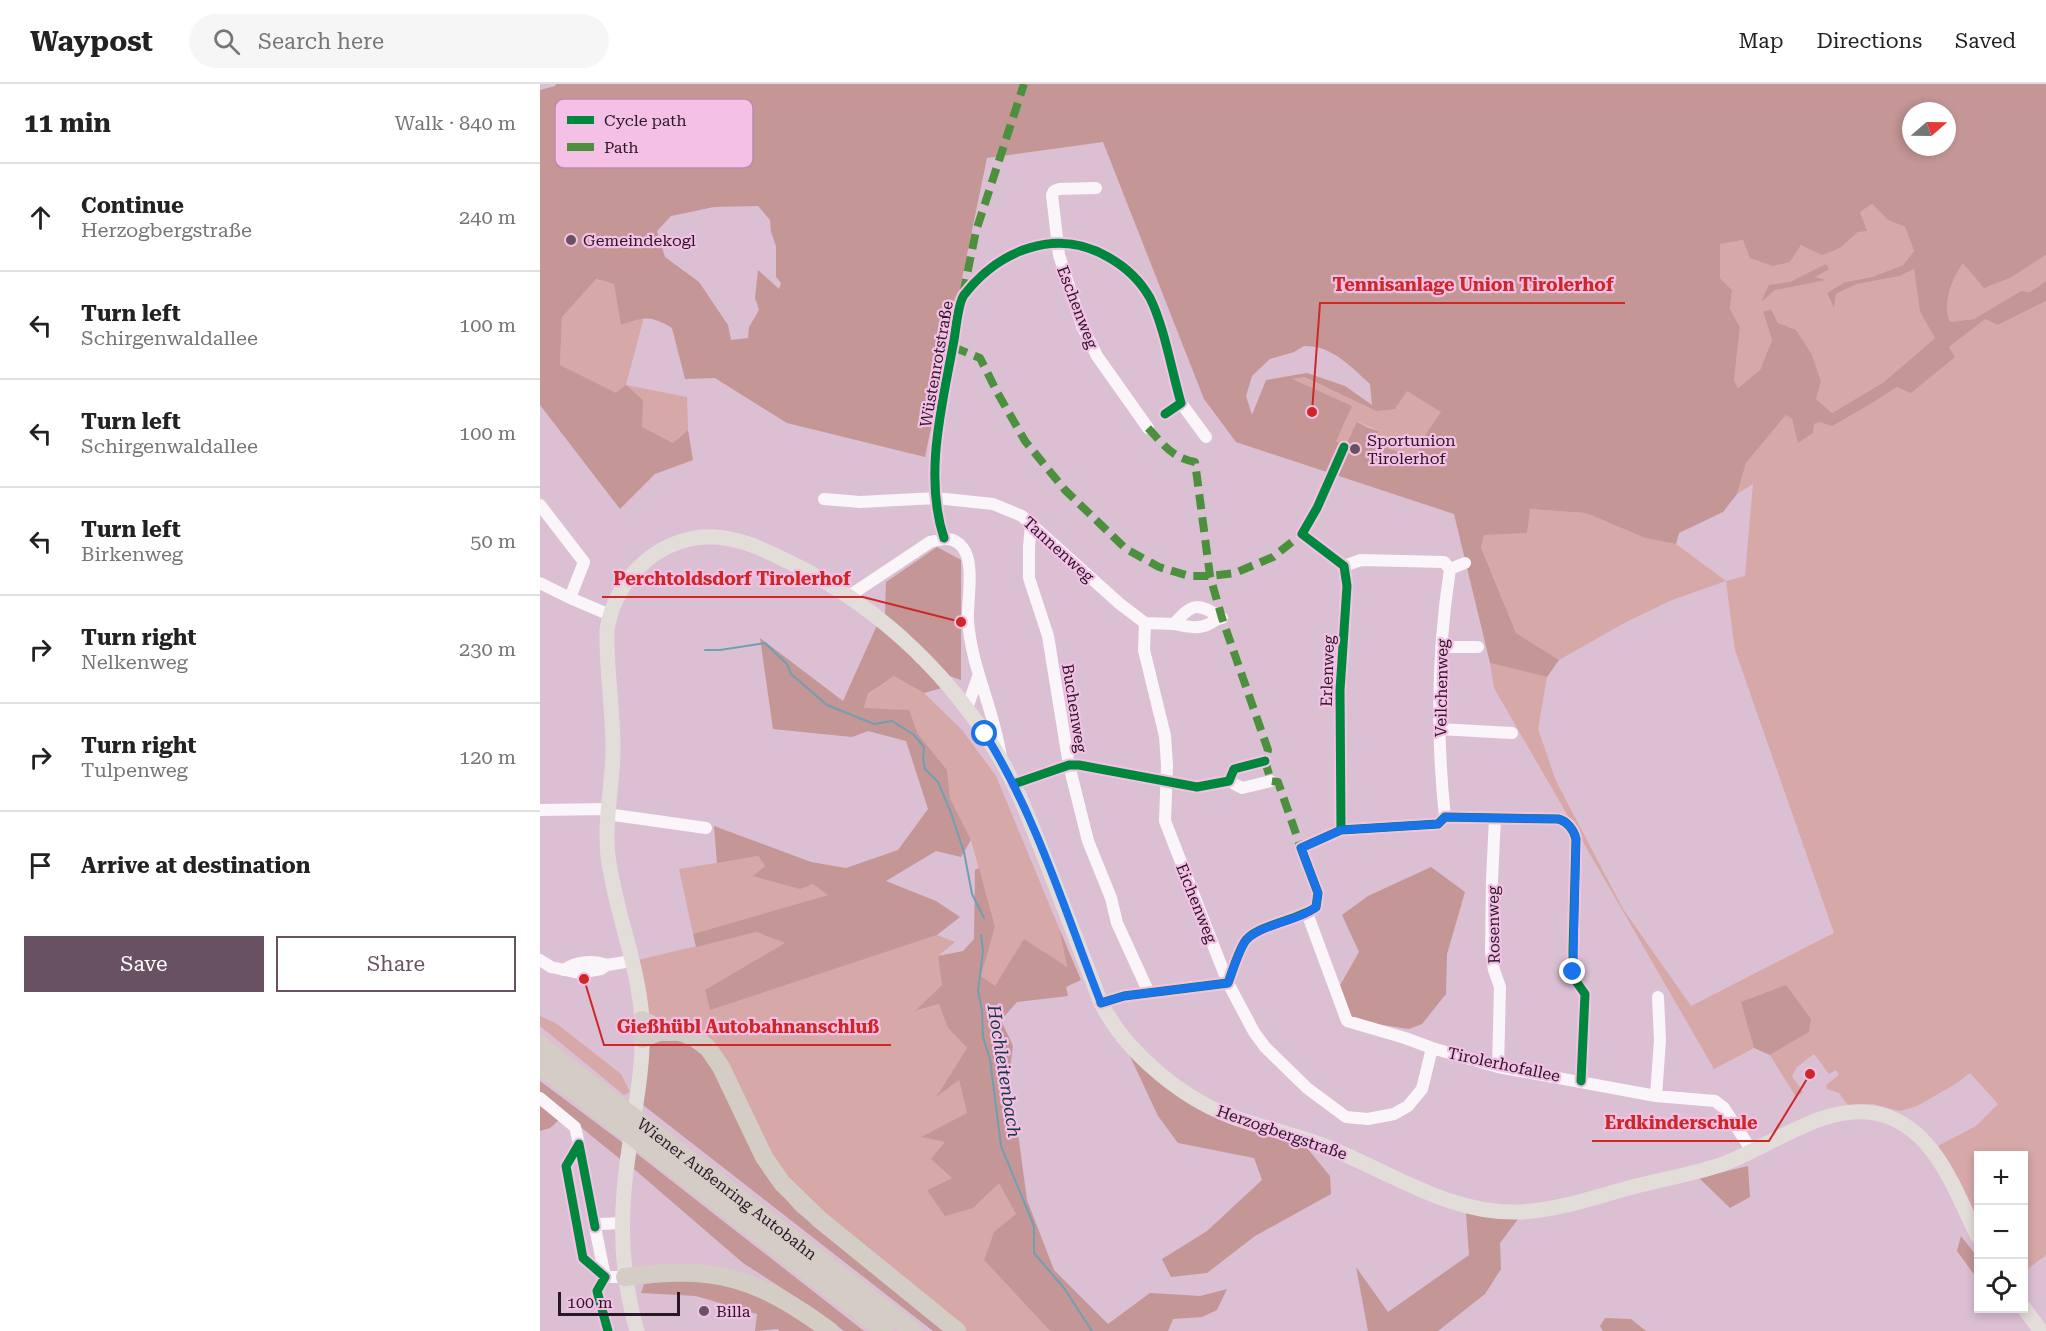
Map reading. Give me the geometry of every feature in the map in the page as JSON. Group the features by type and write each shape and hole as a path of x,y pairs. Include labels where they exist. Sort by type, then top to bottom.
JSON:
{"highway":[{"path":"642,1020 663,1030 676,1031 700,1041 714,1057 764,1157 794,1197 847,1243 957,1331"},
{"path":"642,1040 663,1030"},
{"name":"Wiener Außenring Autobahn","path":"540,1045 913,1331"},
{"name":"Wiener Außenring Autobahn","path":"540,1065 884,1331"},
{"path":"625,1277 675,1273 726,1276 783,1299 830,1331"}],"main road":[{"name":"Herzogbergstraße","path":"638,1331 625,1277 622,1223 637,1094 642,1020 608,853 607,811 613,746 607,646 610,615 629,578 657,551 693,538 712,537 750,544 818,577 849,596 900,635 935,670 967,708 1014,784 1026,809 1101,1003 1114,1025 1136,1052 1186,1093 1206,1106 1330,1148 1428,1193 1469,1208 1519,1212 1552,1208 1720,1165 1818,1120 1838,1115 1872,1112 1899,1121 1916,1132 1934,1152 1974,1229"},
{"path":"2028,1313 2041,1331"}],"street":[{"name":"Eschenweg","path":"1096,188 1054,191 1052,195 1056,242 1082,326 1097,356 1148,428"},
{"name":"Wüstenrotstraße","path":"944,538 936,498 936,446 962,297 994,264 1025,248 1056,242 1073,244 1099,252 1118,263 1136,278 1157,316 1181,403 1206,437"},
{"path":"1165,414 1181,403"},
{"path":"1344,447 1317,508 1302,534 1344,566 1361,560 1447,566 1465,563"},
{"name":"Tannenweg","path":"824,499 860,502 936,498 993,504 1022,516 1120,604 1145,623"},
{"path":"540,505 584,562 570,598"},
{"name":"Buchenweg","path":"1031,524 1029,578 1048,636 1069,765 1088,841 1111,898 1117,923 1149,993"},
{"path":"849,596 930,542 944,538 957,542 967,555 969,563 968,622 978,677 995,726 1001,760"},
{"name":"Erlenweg","path":"1341,830 1340,690 1347,586 1344,566"},
{"name":"Veilchenweg","path":"1445,817 1439,729 1442,620 1447,566"},
{"path":"540,583 610,615"},
{"path":"1145,623 1174,624"},
{"name":"Eichenweg","path":"1145,623 1144,650 1165,736 1167,765 1165,821 1228,983 1264,1047 1307,1088 1346,1117 1368,1119 1394,1114 1408,1106 1422,1089 1432,1048"},
{"path":"1441,647 1478,647"},
{"path":"967,708 978,677"},
{"path":"1439,729 1512,733"},
{"path":"1228,782 1234,769 1265,761"},
{"path":"1014,784 1069,765 1197,787 1228,782 1242,788 1271,781"},
{"path":"540,810 607,811 706,828"},
{"path":"1101,1003 1124,996 1228,983 1244,941 1252,934 1307,914 1316,907 1318,893 1301,848 1341,830 1438,824 1445,817 1558,819 1572,830 1576,839 1573,977 1585,994 1581,1081"},
{"name":"Rosenweg","path":"1495,818 1491,952 1500,987 1498,1067"},
{"name":"Tirolerhofallee","path":"1307,914 1347,1021 1498,1067 1656,1095 1715,1101 1720,1104 1752,1151"},
{"path":"540,960 551,967 564,970 570,965 588,962 607,965 631,961"},
{"path":"1656,1095 1660,1040 1658,997"},
{"path":"540,1098 575,1127 605,1276 597,1291 608,1331"},
{"path":"579,1144 566,1166 583,1258 605,1276 625,1277"},
{"path":"595,1227 600,1224 622,1223"}],"shaded area":[{"path":"556,84 2046,84 2046,255 2012,277 1984,288 1963,263 1949,292 1947,307 1950,322 1974,319 2021,291 2030,292 2046,281 2046,301 1998,325 1985,319 1949,347 1955,357 1911,393 1897,387 1832,426 1820,422 1814,424 1813,433 1798,443 1792,419 1786,415 1746,463 1737,494 1723,512 1679,533 1676,544 1645,538 1586,513 1530,509 1527,533 1484,535 1481,547 1516,633 1559,660 1547,677 1490,663 1454,514 1236,442 1204,399 1103,142 987,158 925,457 787,423 715,378 685,379 672,328 652,319 636,320 621,325 614,284 596,279 562,317 560,365 616,393 626,385 643,400 642,427 673,443 688,430 693,460 655,474 620,509 540,405 540,90","holes":["1872,204 1888,220 1905,227 1914,251 1903,265 1872,277 1845,282 1827,293 1834,308 1836,294 1857,284 1900,276 1914,269 1920,312 1935,338 1884,382 1832,413 1816,399 1821,382 1812,355 1796,330 1778,323 1771,309 1763,312 1772,340 1760,370 1738,388 1734,380 1740,327 1730,309 1732,290 1720,278 1720,244 1743,240 1750,258 1773,266 1790,262 1801,245 1822,255 1840,248 1858,232 1867,231 1860,212","758,206 770,220 776,246 776,277 781,283 779,289 758,270 755,298 759,310 749,327 748,338 731,340 728,325 699,282 665,257 657,231 671,216 714,207","1304,346 1323,349 1348,364 1370,384 1372,405 1345,386 1307,373 1266,380 1252,415 1246,396 1252,376 1270,359 1294,352","1304,377 1376,411 1395,409 1407,391 1441,412 1423,438 1416,458 1375,444 1379,431 1357,422 1346,445 1336,441 1352,406 1292,379"]},
{"path":"1872,204 1888,220 1905,227 1914,251 1903,265 1872,277 1845,282 1827,293 1834,306 1836,294 1857,284 1900,276 1914,269 1920,312 1935,338 1884,382 1832,413 1816,399 1821,382 1778,323 1771,309 1763,313 1772,340 1760,370 1738,388 1734,380 1740,327 1730,309 1732,290 1720,278 1720,244 1743,240 1790,262 1801,245 1840,248 1858,232 1860,212"},
{"path":"2046,255 2046,281 2030,292 2021,291 1974,319 1950,322 1948,299 1955,277 1963,263 2012,277"},
{"path":"1826,264 1829,269 1815,277 1826,280 1775,290 1761,302 1769,285 1790,282"},
{"path":"595,279 614,284 644,317 626,385 687,397 688,430 673,443 641,427 643,400 626,386 616,394 560,365 562,317"},
{"path":"2046,301 2046,1255 2028,1269 2028,1151 1974,1151 1974,1217 1938,1146 1976,1126 1998,1104 1970,1073 1917,1106 1900,1111 1873,1104 1848,1105 1839,1093 1827,1089 1826,1085 1839,1075 1836,1070 1829,1074 1814,1054 1797,1067 1792,1076 1803,1092 1796,1097 1770,1055 1809,1032 1742,1002 1754,1048 1714,1069 1494,688 1490,663 1547,677 1538,729 1556,781 1623,909 1691,1006 1834,933 1735,650 1726,581 1745,576 1753,484 1737,494 1746,463 1786,415 1792,419 1798,442 1814,424 1872,403 1897,387 1955,357 1949,347 1985,318 1998,325"},
{"path":"1303,377 1376,411 1407,390 1442,412 1423,438 1416,459 1375,444 1379,431 1358,422 1346,445 1336,441 1291,379"},
{"path":"1530,509 1586,513 1645,538 1676,544 1726,581 1672,600 1626,622 1559,660 1516,633 1481,546 1484,535"},
{"path":"937,547 961,560 961,680 947,675 885,614 886,582"},
{"path":"878,623 942,688 924,693 894,676 868,694 864,708 909,710 918,734 947,770 950,798 971,840 961,857 936,851 886,881 936,901 960,917 937,935 710,1010 705,990 785,943 756,932 696,947 693,934 828,895 813,884 800,889 753,876 765,866 758,856 717,863 714,826 811,862 846,868 898,850 928,809 906,741 868,731 852,737 773,729 760,638 843,701"},
{"path":"894,676 924,693 962,730 996,776 1059,928 1067,968 995,986 981,976 995,927 971,840 950,798 947,770 918,734 908,710 864,709 868,695"},
{"path":"758,856 765,866 753,876 813,884 828,895 693,934 679,869"},
{"path":"1431,867 1465,892 1447,954 1446,994 1422,1024 1409,1029 1363,1022 1348,1015 1339,987 1359,952 1342,915 1368,896"},
{"path":"979,868 995,927 981,976 995,986 1024,939 1067,967 1059,928 1081,980 1066,987 1068,996 1017,1002 1001,1020 1013,1046 1005,1104 1017,1126 1027,1200 1054,1270 1108,1324 1150,1293 1200,1296 1227,1289 1217,1310 1202,1317 1173,1319 1168,1331 1050,1331 984,1260 994,1232 1016,1214 999,1183 973,1208 945,1216 927,1190 952,1178 931,1159 945,1142 921,1137 967,1113 959,1080 936,1097 967,1048 948,1028 939,1004 915,1011 942,985 938,956 963,951 974,939 975,870"},
{"path":"756,932 785,943 706,990 710,1009 937,935 955,942 938,956 942,985 916,1011 940,1004 948,1028 967,1048 937,1095 959,1080 967,1113 922,1137 945,1142 952,1178 927,1190 973,1207 999,1182 1016,1214 994,1233 984,1260 1050,1331 967,1331 827,1216 788,1180 728,1068 650,1018 638,960"},
{"path":"1786,985 1811,1019 1809,1032 1770,1055 1754,1048 1741,1002"},
{"path":"540,1016 557,1024 621,1074 630,1092 624,1095 540,1026"},
{"path":"680,1041 700,1051 715,1072 767,1177 796,1211 947,1331 933,1331 643,1105 648,1044"},
{"path":"1129,1054 1184,1100 1307,1148 1330,1176 1331,1194 1255,1236 1207,1273 1171,1277 1162,1259 1207,1231 1262,1180 1254,1158 1178,1143 1158,1116"},
{"path":"540,1081 623,1143 620,1159 540,1094"},
{"path":"540,1103 559,1120 550,1128 540,1131"},
{"path":"636,1153 864,1331 844,1331 743,1263 634,1169"},
{"path":"1748,1166 1750,1197 1730,1208 1699,1178"},
{"path":"1466,1213 1518,1219 1500,1243 1501,1269 1485,1294 1438,1331 1368,1331 1356,1267 1388,1312 1469,1255"},
{"path":"1961,1236 1974,1253 1974,1274 1957,1251"},
{"path":"684,1279 721,1283 761,1297 821,1331 779,1331 778,1329 755,1331 757,1314 696,1296 641,1293 644,1284"},
{"path":"1605,1318 1631,1319 1646,1331 1603,1331 1600,1326"}],"waterway":[{"name":"Hochleitenbach","path":"705,650 765,643 787,664 791,674 827,705 874,724 892,721 914,735 924,747 925,769 938,782 951,813 964,852 972,894 984,918"},
{"name":"Hochleitenbach","path":"981,935 983,951 978,991 982,1010 983,1037 990,1059 1001,1146 1034,1226 1034,1253 1064,1288 1092,1331"}],"marked path":[{"path":"963,294 976,231 1024,84"},
{"path":"953,347 980,358 1025,441 1065,490 1126,549 1159,567 1189,576 1235,573 1273,557 1302,534"},
{"path":"1148,428 1174,454 1195,462 1210,576 1222,618 1268,750 1265,761 1271,781 1278,782 1301,848"}],"cycle path":[{"path":"944,538 938,514 935,464 940,413 959,310 964,295 978,279 1011,255 1049,244 1068,244 1088,248 1108,257 1132,274 1146,291 1155,309 1181,403 1165,414"},
{"path":"1341,830 1340,690 1347,586 1344,566 1302,534 1317,508 1344,447"},
{"path":"1014,784 1069,765 1079,765 1197,787 1229,781 1234,769 1265,761"},
{"path":"1101,1003 1124,996 1228,983 1239,952 1249,937 1266,927 1299,916 1316,907 1318,893 1301,848 1341,830 1438,824 1445,817 1558,819 1570,826 1576,839 1573,977 1585,994 1581,1081"},
{"path":"595,1227 579,1144 566,1166 583,1258 605,1277 597,1291 608,1331"}],"place":[{"name":"Gemeindekogl","path":"571,240"},
{"name":"Tennisanlage Union Tirolerhof","path":"1312,412"},
{"name":"Sportunion Tirolerhof","path":"1355,449"},
{"name":"Perchtoldsdorf Tirolerhof","path":"961,622"},
{"name":"Gießhübl Autobahnanschluß","path":"584,979"},
{"name":"Erdkinderschule","path":"1810,1074"},
{"name":"Billa","path":"704,1311"}],"route":[{"path":"985,734 1008,771 1026,809 1101,1003 1124,996 1228,983 1244,941 1252,934 1307,914 1316,907 1318,893 1301,848 1341,830 1438,824 1445,817 1558,819 1572,830 1576,839 1573,972"}]}
